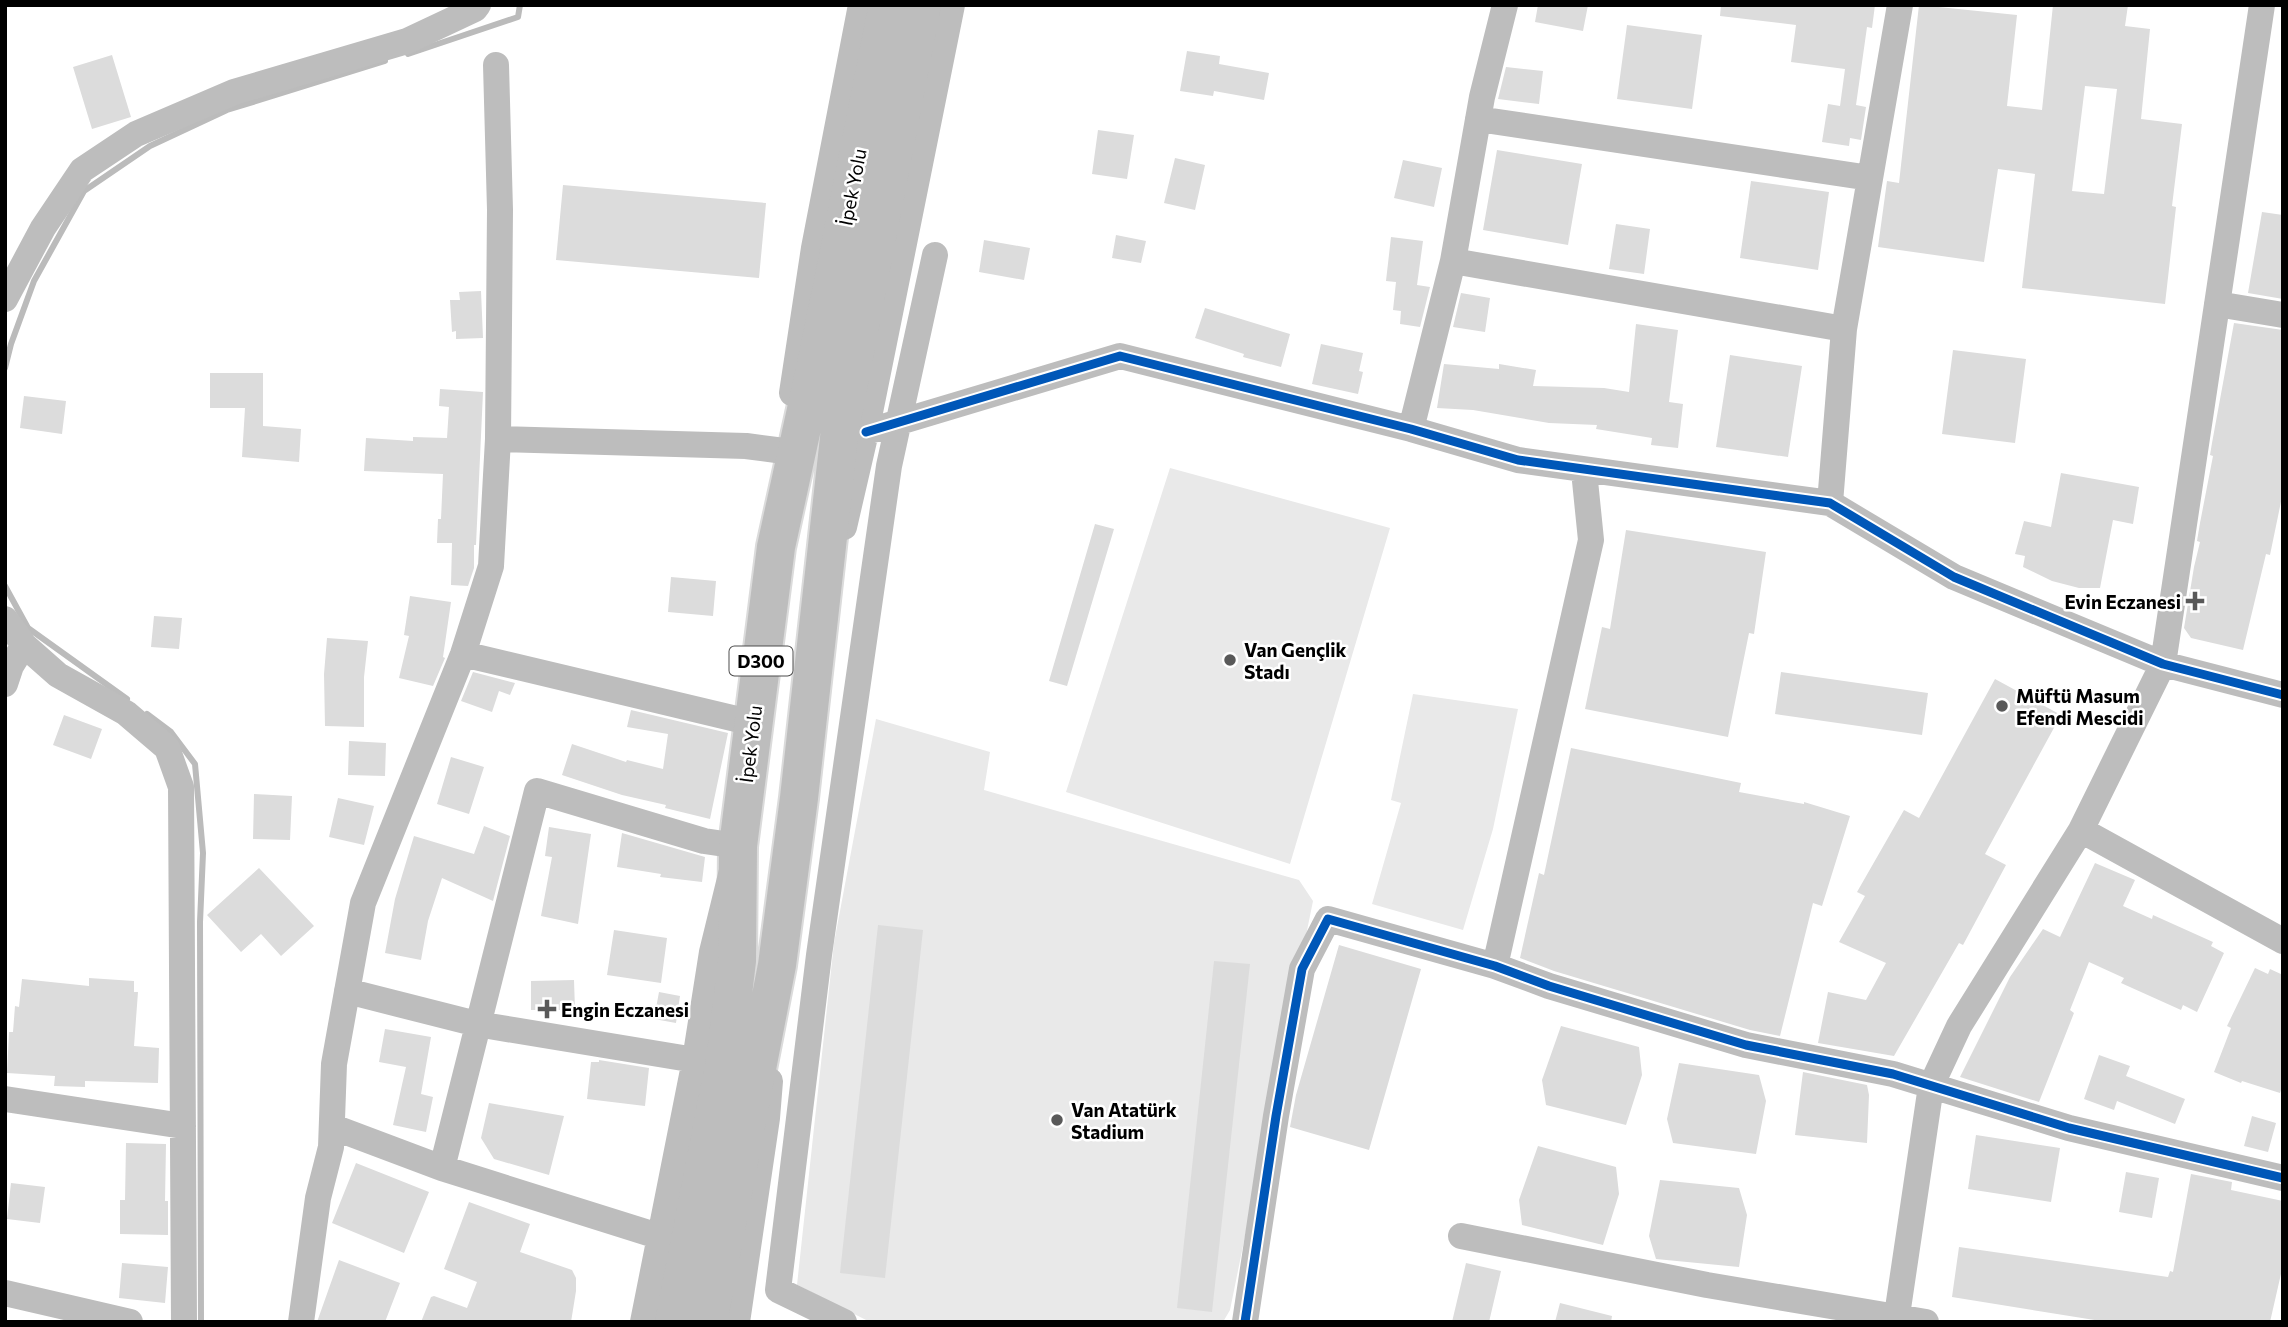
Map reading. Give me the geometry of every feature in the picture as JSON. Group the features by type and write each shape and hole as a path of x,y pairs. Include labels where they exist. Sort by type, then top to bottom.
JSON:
{"highway":[{"name":"İpek Yolu","path":"674,1322 725,1061 737,961 738,846 776,547 820,346 888,5"},
{"name":"İpek Yolu","path":"708,1322 777,965 817,644 840,429 922,5"}],"street":[{"path":"5,299 43,228 82,170 136,134 233,92 407,41 478,5"},
{"path":"776,547 784,451 814,248 861,5"},
{"path":"817,644 866,432 952,5"},
{"path":"1411,429 1452,261 1478,119 1505,5"},
{"path":"1830,503 1844,328 1900,5"},
{"path":"1896,1319 1931,1086 1959,1026 2081,830 2163,664 2262,5"},
{"path":"302,1322 318,1198 331,1147 334,1064 363,903 463,654 491,566 498,439 500,210 496,65"},
{"path":"1478,119 1870,178"},
{"path":"844,1322 778,1290 819,955 889,466 935,255"},
{"path":"1452,261 1844,328"},
{"path":"2217,304 2283,315"},
{"path":"866,432 1120,356 1411,429 1518,460 1830,503 1954,577 2163,664 2283,695"},
{"path":"498,439 746,446 784,451"},
{"path":"1495,966 1591,540 1584,471"},
{"path":"5,619 24,645 58,676 126,713 167,748 181,787 184,1322"},
{"path":"5,684 11,666 24,645"},
{"path":"463,654 752,723"},
{"path":"442,1168 537,791 704,841 738,846 712,952 695,1060 643,1322"},
{"path":"2081,830 2283,941"},
{"path":"1245,1322 1276,1116 1302,969 1328,919 1495,966 1549,986 1746,1045 1893,1073 2068,1128 2283,1178"},
{"path":"737,1322 767,1118 777,965"},
{"path":"347,991 477,1024 695,1060"},
{"path":"5,1099 183,1126"},
{"path":"333,1127 442,1168 658,1236"},
{"path":"1461,1236 1707,1286 1926,1322"},
{"path":"5,1293 130,1322"}],"shaded area":[{"name":"Van Gençlik Stadı","path":"1170,468 1390,528 1290,864 1066,792"},
{"path":"1413,694 1518,709 1493,829 1463,930 1372,904 1401,803 1391,800"},
{"path":"876,719 990,752 984,790 1299,880 1313,901 1230,1310 1223,1322 870,1322 797,1285 834,943"}],"building":[{"path":"1538,5 1588,5 1583,31 1535,22"},
{"path":"1721,5 1875,5 1872,28 1867,27 1856,105 1866,107 1861,140 1850,138 1849,146 1822,142 1828,104 1840,106 1845,69 1791,62 1796,25 1720,16"},
{"path":"1919,5 2017,15 2007,106 2042,110 2053,5 2128,5 2125,26 2150,29 2141,119 2182,124 2172,206 2176,207 2165,304 2022,288 2035,174 1998,169 1984,262 1878,247 1887,181 1899,183","holes":["2085,86 2117,89 2104,194 2072,191"]},
{"path":"1627,25 1702,35 1692,109 1617,99"},
{"path":"1187,51 1220,56 1219,64 1269,73 1264,100 1214,91 1213,96 1180,91"},
{"path":"112,55 131,117 92,129 73,67"},
{"path":"1506,67 1543,71 1539,104 1498,99"},
{"path":"1098,130 1134,135 1127,179 1092,174"},
{"path":"1497,150 1582,164 1568,245 1483,230"},
{"path":"1175,158 1205,165 1195,210 1164,203"},
{"path":"1403,160 1442,168 1434,207 1394,198"},
{"path":"1751,181 1829,192 1818,270 1740,258"},
{"path":"563,185 766,203 759,278 556,260"},
{"path":"2262,212 2283,215 2283,299 2248,293"},
{"path":"1616,224 1650,229 1644,274 1609,269"},
{"path":"1116,235 1146,241 1141,263 1112,258"},
{"path":"1391,237 1423,241 1417,285 1430,287 1420,327 1400,324 1401,311 1393,310 1396,282 1386,281"},
{"path":"984,240 1030,248 1024,280 979,272"},
{"path":"481,291 483,338 456,339 456,331 452,332 450,300 460,300 459,292"},
{"path":"1461,293 1490,298 1485,332 1453,327"},
{"path":"1205,308 1290,334 1281,367 1243,357 1244,354 1195,338"},
{"path":"2234,323 2283,330 2283,492 2270,555 2266,554 2243,650 2191,638 2184,628 2213,456 2210,455"},
{"path":"1636,324 1678,330 1669,402 1683,404 1678,448 1651,445 1652,438 1596,429 1597,425 1549,423 1473,410 1437,408 1444,364 1499,369 1499,364 1536,370 1533,386 1604,388 1629,392"},
{"path":"1321,344 1363,353 1359,371 1363,372 1358,394 1312,384"},
{"path":"1953,350 2026,359 2015,443 1942,434"},
{"path":"1730,355 1802,366 1788,457 1716,447"},
{"path":"210,373 263,373 263,426 301,429 299,462 242,457 245,408 210,408"},
{"path":"440,389 483,392 476,545 474,568 468,586 451,585 452,543 437,543 443,474 364,471 366,438 413,441 413,437 447,438 449,407 439,406"},
{"path":"24,396 66,401 62,434 20,428"},
{"path":"2061,473 2139,487 2133,524 2113,520 2100,588 2079,588 2052,581 2023,567 2025,556 2015,554 2024,521 2051,527"},
{"path":"1095,524 1114,529 1067,686 1049,681"},
{"path":"1626,530 1766,552 1754,634 1749,633 1728,737 1585,709 1602,627 1610,629"},
{"path":"671,577 716,581 713,616 668,612"},
{"path":"410,596 451,602 445,658 433,686 399,678 409,636 404,635"},
{"path":"154,616 182,618 179,649 151,647"},
{"path":"327,638 368,641 364,677 364,727 325,726 324,674"},
{"path":"473,672 515,683 510,695 499,691 492,712 461,701"},
{"path":"1781,672 1928,693 1922,735 1775,714"},
{"path":"1995,679 2061,715 1985,854 2006,865 1963,945 1959,943 1894,1056 1818,1043 1828,992 1866,1000 1886,963 1839,942 1865,896 1857,892 1904,810 1919,818"},
{"path":"631,710 728,733 710,819 665,808 666,805 622,795 562,775 572,744 626,762 627,760 663,769 668,734 627,727"},
{"path":"64,715 102,729 91,759 53,745"},
{"path":"349,741 386,743 385,776 348,775"},
{"path":"1571,748 1741,783 1739,792 1804,802 1850,816 1822,906 1813,903 1780,1036 1750,1030 1554,971 1520,958 1539,873 1544,875"},
{"path":"451,757 484,767 469,814 437,804"},
{"path":"254,794 292,796 290,840 253,839"},
{"path":"338,798 374,806 364,845 329,837"},
{"path":"484,826 510,836 493,901 442,878 428,921 421,960 385,953 395,899 414,836 474,854"},
{"path":"549,827 591,834 578,924 541,916 552,857 545,856"},
{"path":"622,833 705,857 702,882 660,877 661,874 617,867"},
{"path":"2095,863 2135,880 2123,906 2152,919 2153,915 2213,942 2211,946 2224,953 2197,1012 2183,1005 2181,1010 2121,983 2124,978 2089,962 2070,1010 2074,1013 2039,1102 1960,1077 2010,977 2043,929 2060,937"},
{"path":"259,868 314,926 281,956 261,934 241,952 207,915"},
{"path":"878,925 923,930 885,1278 840,1273"},
{"path":"614,930 667,938 661,983 607,975"},
{"path":"1339,945 1421,969 1369,1150 1290,1127 1296,1095"},
{"path":"1214,961 1250,964 1212,1312 1177,1308"},
{"path":"2255,968 2268,974 2270,969 2283,975 2283,1084 2280,1093 2242,1081 2241,1083 2214,1072 2231,1028 2227,1026"},
{"path":"89,978 134,981 134,992 138,992 134,1046 159,1048 158,1083 85,1081 85,1087 54,1086 55,1076 7,1073 9,1032 13,1032 15,1006 19,1007 22,979 89,986"},
{"path":"574,980 575,1010 531,1010 531,981"},
{"path":"659,992 680,996 676,1023 654,1019"},
{"path":"1561,1026 1639,1047 1642,1075 1626,1125 1546,1105 1542,1080"},
{"path":"385,1029 431,1037 421,1094 433,1097 426,1132 393,1125 406,1067 379,1062"},
{"path":"2099,1055 2130,1066 2126,1076 2185,1099 2175,1124 2117,1101 2114,1110 2084,1099"},
{"path":"599,1060 649,1068 645,1106 587,1099 591,1062"},
{"path":"1679,1063 1759,1075 1766,1101 1756,1154 1673,1143 1667,1119"},
{"path":"1803,1072 1867,1085 1867,1143 1795,1135"},
{"path":"489,1103 564,1116 549,1175 494,1159 481,1138"},
{"path":"2252,1116 2276,1123 2268,1152 2244,1146"},
{"path":"1976,1135 2060,1148 2051,1202 1968,1189"},
{"path":"126,1143 166,1144 165,1201 168,1201 168,1235 120,1234 120,1200 125,1200"},
{"path":"1538,1146 1616,1167 1619,1194 1603,1245 1522,1225 1519,1200"},
{"path":"356,1163 429,1192 404,1253 332,1223"},
{"path":"2126,1172 2159,1178 2152,1218 2119,1212"},
{"path":"2191,1174 2232,1182 2231,1190 2283,1201 2283,1265 2270,1322 2107,1322 1952,1297 1959,1247 2168,1277 2170,1271 2173,1272"},
{"path":"1660,1180 1739,1188 1747,1215 1739,1267 1656,1259 1649,1236"},
{"path":"11,1183 45,1187 40,1223 7,1219"},
{"path":"469,1202 530,1224 520,1252 572,1270 576,1278 576,1291 571,1322 421,1322 431,1297 434,1296 467,1308 477,1282 444,1269"},
{"path":"339,1260 400,1283 385,1322 317,1322"},
{"path":"122,1263 168,1267 165,1303 119,1298"},
{"path":"1466,1263 1501,1271 1489,1322 1452,1322"},
{"path":"1560,1303 1612,1316 1611,1322 1555,1322"}],"waterway":[{"path":"408,54 518,17 520,5"},
{"path":"5,368 34,281 84,191 150,146 227,110 385,61"},
{"path":"5,586 28,628 127,699"},
{"path":"147,714 171,732 195,764 203,853 200,922 201,1322"}],"cycle path":[{"path":"866,432 1120,356 1411,429 1518,460 1830,503 1954,577 2163,664 2283,695"},
{"path":"1245,1322 1276,1116 1302,969 1328,919 1495,966 1549,986 1746,1045 1893,1074 2069,1128 2283,1178"}],"place":[{"name":"Evin Eczanesi","path":"2195,601"},
{"name":"Van Gençlik Stadı","path":"1230,660"},
{"name":"Müftü Masum Efendi Mescidi","path":"2002,706"},
{"name":"Engin Eczanesi","path":"547,1009"},
{"name":"Van Atatürk Stadium","path":"1057,1120"}]}
